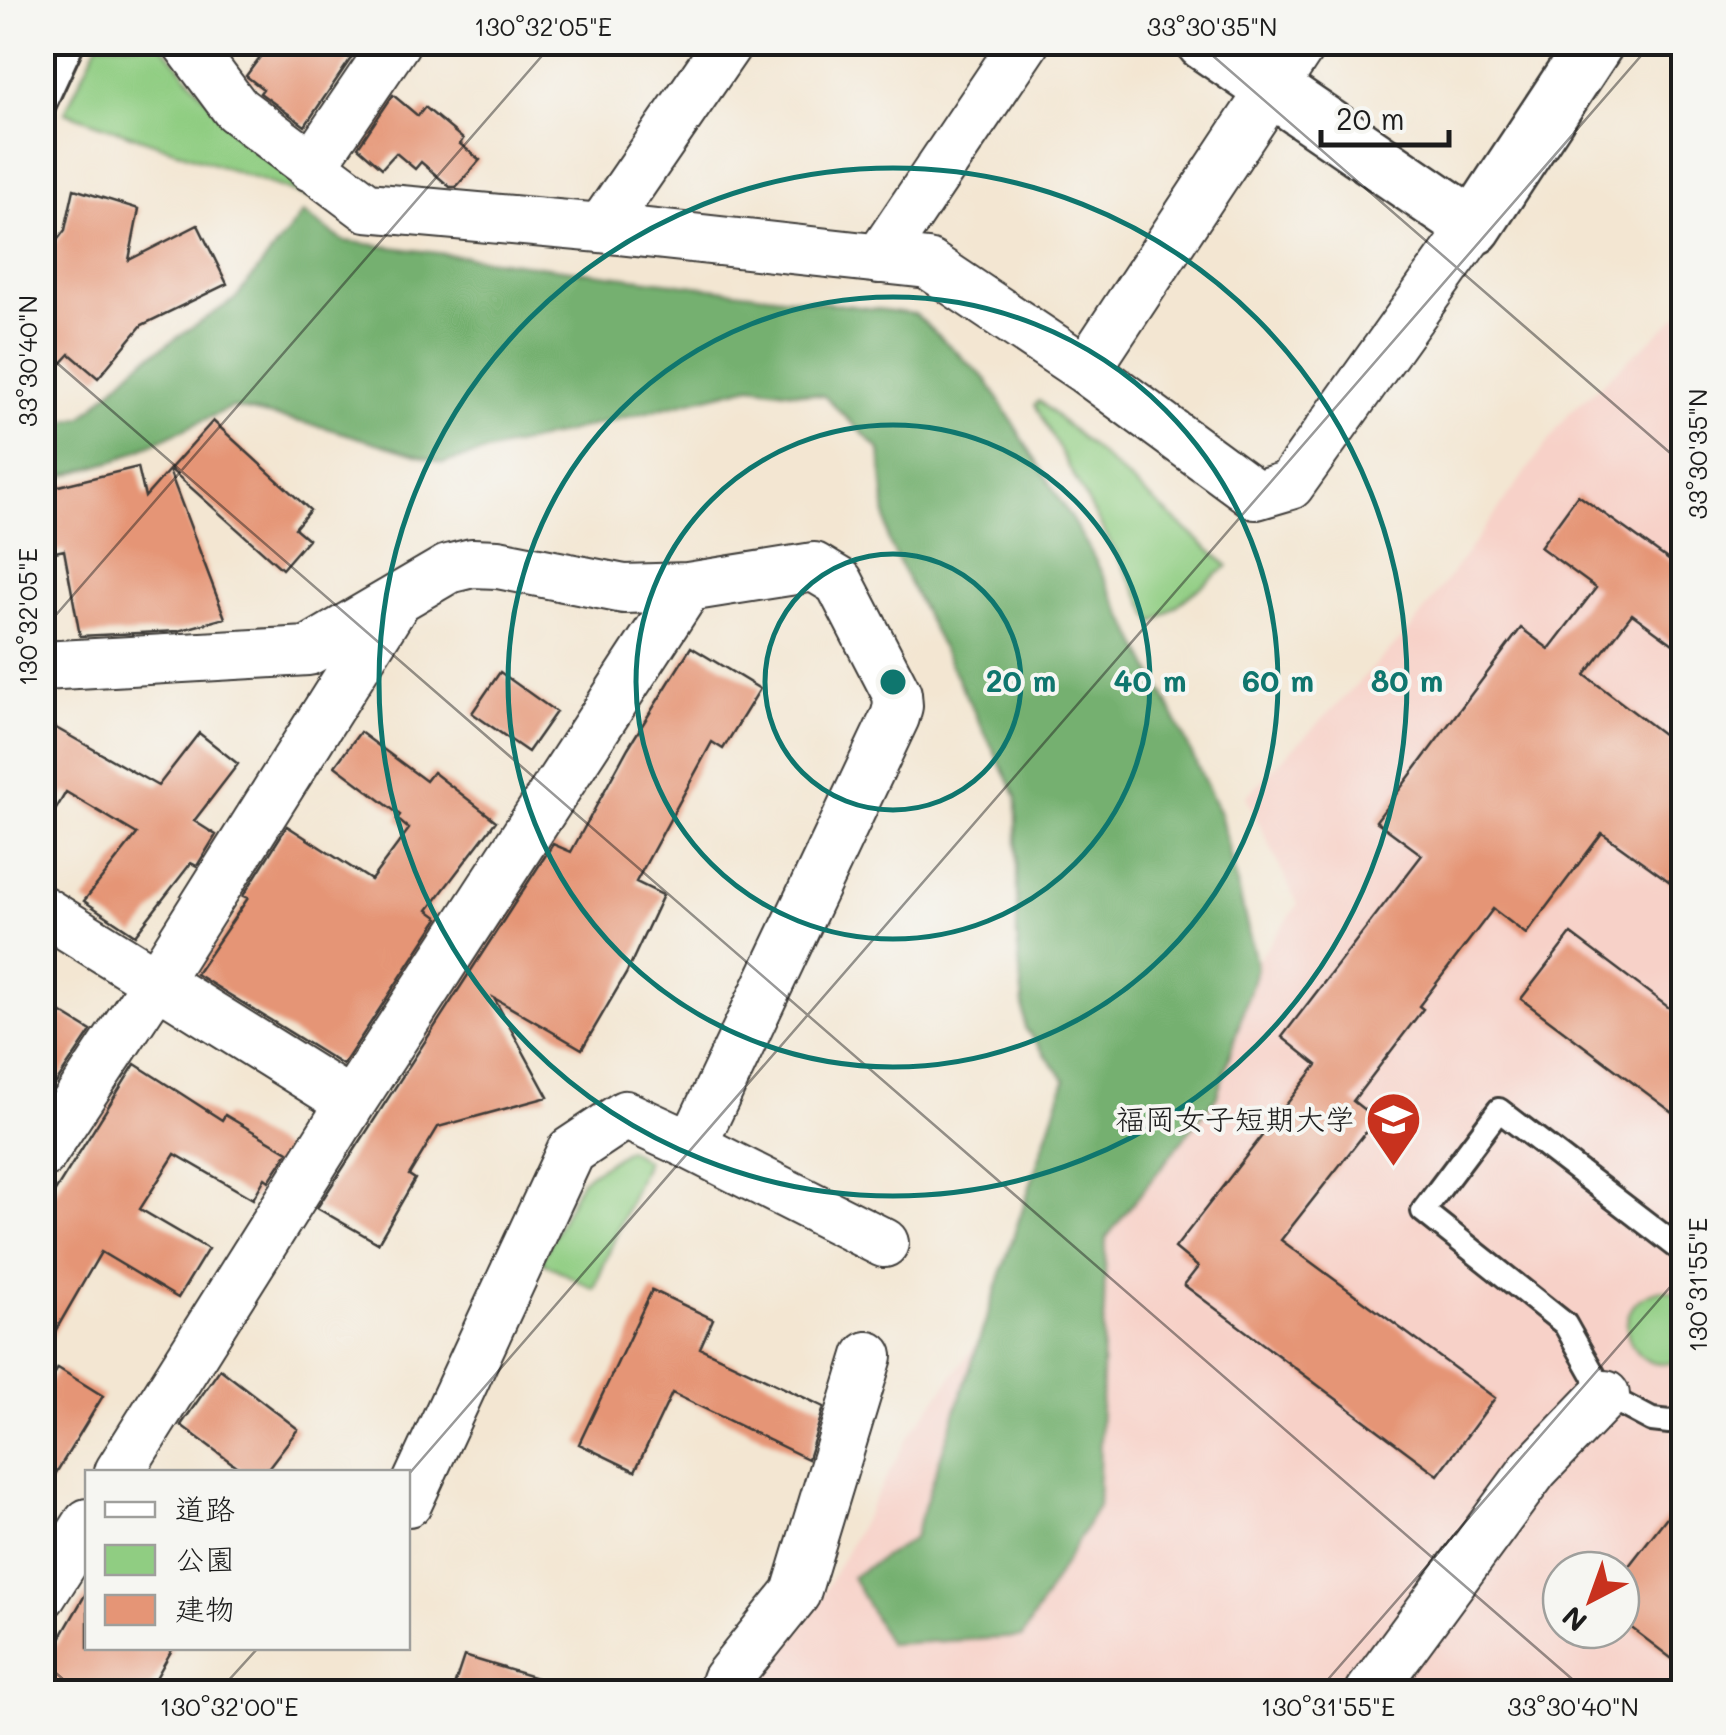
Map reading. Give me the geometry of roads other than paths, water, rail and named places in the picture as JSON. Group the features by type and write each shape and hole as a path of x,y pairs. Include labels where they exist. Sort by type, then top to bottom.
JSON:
{"street":[{"path":"186,42 236,109 367,207 928,264 1086,370 1256,495 1290,486 1474,227 1596,42"},
{"path":"312,167 396,42"},
{"path":"600,228 729,42"},
{"path":"879,258 1024,42"},
{"path":"1204,42 1474,227"},
{"path":"1086,370 1303,42"},
{"path":"42,666 308,651 448,568 472,562 624,589 688,587 814,567 840,582 897,694 896,718 692,1146"},
{"path":"120,1470 351,1102 688,587"},
{"path":"42,1154 398,598"},
{"path":"42,910 351,1102"},
{"path":"410,1498 571,1151 625,1115 884,1242"},
{"path":"722,1692 726,1680 796,1593 868,1356"},
{"path":"1370,1692 1534,1469 1605,1396"},
{"path":"42,1594 85,1528"}],"lane":[{"path":"42,109 73,42"},
{"path":"1684,1252 1499,1110 1423,1211 1566,1324 1605,1396 1652,1420 1684,1419"}],"place":[{"name":"福岡女子短期大学","path":"1394,1169"}]}
